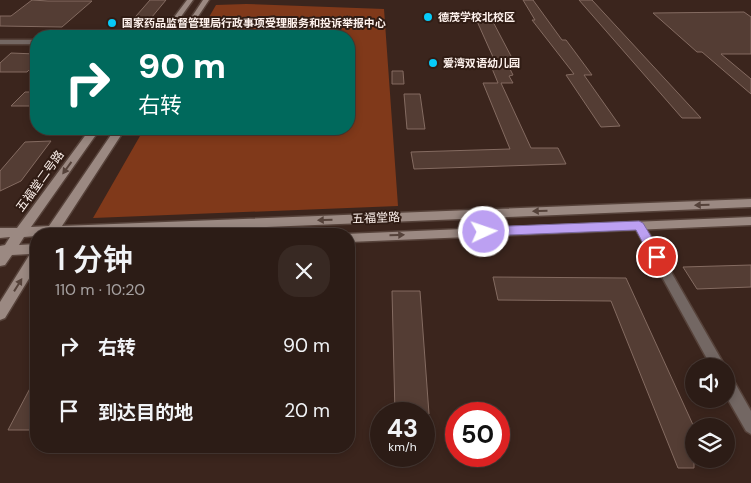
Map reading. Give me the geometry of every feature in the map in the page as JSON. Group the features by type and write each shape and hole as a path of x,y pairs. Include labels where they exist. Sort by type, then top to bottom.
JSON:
{"main road":[{"path":"168,30 190,0"},
{"path":"186,30 206,0"},
{"name":"五福堂二号路","path":"2,253 20,232 92,135"},
{"path":"54,228 116,135"},
{"name":"五福堂路","path":"148,228 751,203"},
{"name":"五福堂路","path":"355,237 751,221"},
{"name":"五福堂路","path":"0,233 30,232"},
{"path":"2,253 30,250"},
{"path":"0,314 30,266"}],"street":[{"path":"0,42 30,42"},
{"path":"639,226 713,358"},
{"path":"735,398 751,426"}],"shaded area":[{"path":"246,4 384,9 398,206 93,218 141,135 355,135 355,30 201,30 216,5"}],"building":[{"path":"32,0 92,1 62,27 0,26 0,16 11,16"},
{"path":"150,0 166,0 147,23 124,30"},
{"path":"523,0 533,0 562,40 566,40 592,75 584,75 620,126 601,127 566,75 574,74 532,20 535,20"},
{"path":"579,0 592,0 701,118 682,118"},
{"path":"744,12 751,17 751,54 721,54 751,79 751,94 702,52 697,52 653,13"},
{"path":"491,18 512,58 505,59 513,75 509,76 513,83 501,83 531,148 558,148 566,164 414,169 411,152 510,149 483,83 498,83 491,66 497,66 476,19"},
{"path":"11,53 30,54 30,69 27,72 0,72 0,63"},
{"path":"392,71 403,71 404,84 392,84"},
{"path":"25,92 30,92 30,106 11,106"},
{"path":"404,94 420,94 425,129 407,129"},
{"path":"51,141 21,181 0,191 0,171 25,142"},
{"path":"751,265 751,287 697,289 683,267"},
{"path":"493,277 626,278 690,418 685,418 685,468 678,468 611,301 498,300"},
{"path":"392,291 420,291 428,402 395,402"},
{"path":"30,388 30,430 8,430"}],"place":[{"name":"德茂学校北校区","path":"428,17"},
{"name":"国家药品监督管理局行政事项受理服务和投诉举报中心","path":"112,23"},
{"name":"爱湾双语幼儿园","path":"433,63"}],"route":[{"path":"484,232 639,226 657,257"}]}
